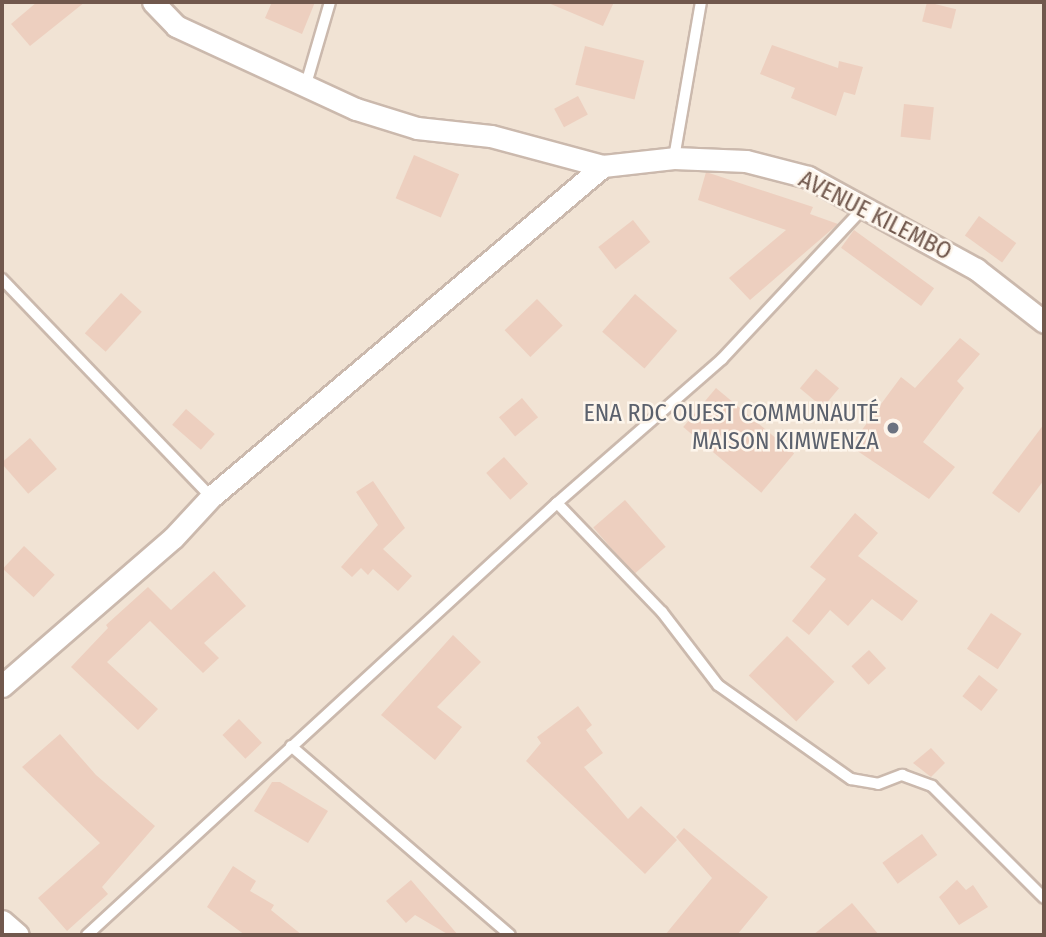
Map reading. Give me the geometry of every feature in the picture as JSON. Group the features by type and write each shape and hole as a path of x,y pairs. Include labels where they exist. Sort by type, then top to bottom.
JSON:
{"street":[{"path":"153,2 176,26 356,109 417,128 491,136 603,166"},
{"name":"AVENUE KILEMBO","path":"603,166 674,158 746,161 808,177 866,205 976,269 1044,323"},
{"path":"2,686 173,538 211,497 603,166"},
{"path":"2,921 18,935"}],"lane":[{"path":"306,84 330,2"},
{"path":"674,158 701,2"},
{"path":"87,935 557,503 722,359 866,205"},
{"path":"2,279 211,497"},
{"path":"557,503 662,612 718,685 851,779 878,784 902,775 932,786 1044,898"},
{"path":"291,746 510,935"}],"shaded area":[{"path":"2,2 1044,2 1044,935 2,935"}],"building":[{"path":"37,2 85,2 30,46 11,24"},
{"path":"272,2 315,2 302,34 265,18"},
{"path":"546,2 614,2 603,26"},
{"path":"927,2 956,9 951,29 922,21"},
{"path":"772,45 838,68 839,61 863,67 855,95 844,92 836,116 791,98 795,88 760,74"},
{"path":"585,46 644,61 635,100 575,85"},
{"path":"578,96 588,115 564,127 554,109"},
{"path":"904,104 934,107 930,140 901,137"},
{"path":"414,155 459,174 441,217 396,198"},
{"path":"706,172 813,207 810,214 838,224 750,300 729,278 786,230 698,200"},
{"path":"979,216 1016,243 1002,262 965,235"},
{"path":"633,220 650,242 616,269 598,247"},
{"path":"854,230 934,288 921,306 841,248"},
{"path":"121,293 142,312 106,352 85,333"},
{"path":"635,294 677,331 644,368 602,332"},
{"path":"537,299 563,326 530,357 505,330"},
{"path":"960,338 980,354 957,381 964,388 923,442 955,467 929,499 850,446 901,377 915,388"},
{"path":"816,369 839,388 823,407 800,388"},
{"path":"716,388 794,454 761,493 683,427"},
{"path":"522,398 538,417 515,436 499,417"},
{"path":"186,409 215,434 201,450 172,425"},
{"path":"1044,424 1044,480 1019,513 992,493"},
{"path":"30,438 57,469 28,494 2,462"},
{"path":"504,457 528,484 510,500 486,473"},
{"path":"373,481 405,528 383,549 412,576 398,591 373,569 368,575 361,568 352,577 341,567 378,525 356,492"},
{"path":"625,500 666,547 634,574 593,528"},
{"path":"855,513 878,533 858,556 918,601 902,621 872,599 848,626 830,610 809,635 792,621 826,579 810,567"},
{"path":"24,546 55,575 34,597 3,569"},
{"path":"214,571 246,606 204,643 219,658 203,673 150,621 107,662 158,709 138,730 71,667 108,628 106,625 148,587 171,610"},
{"path":"991,613 1022,634 998,669 967,649"},
{"path":"453,635 481,662 437,707 462,727 435,760 381,715"},
{"path":"787,636 834,682 796,721 749,676"},
{"path":"869,650 886,668 868,685 851,666"},
{"path":"979,675 998,690 981,711 962,696"},
{"path":"578,706 592,725 586,730 603,753 584,767 628,819 641,806 677,840 645,874 526,761 541,743 537,737"},
{"path":"239,719 262,743 245,759 222,735"},
{"path":"60,734 96,775 155,826 102,887 108,894 67,931 38,898 100,843 22,767"},
{"path":"931,748 945,763 931,777 913,763"},
{"path":"272,782 280,782 328,811 308,843 254,811"},
{"path":"684,828 768,897 737,935 665,935 712,878 676,837"},
{"path":"922,834 937,855 898,884 882,863"},
{"path":"233,866 256,881 250,891 274,905 271,910 302,935 245,935 207,907"},
{"path":"411,880 458,935 449,935 415,915 406,923 386,901"},
{"path":"957,880 966,890 973,885 988,907 959,925 939,897"},
{"path":"852,903 879,935 813,935"}],"place":[{"name":"ENA RDC OUEST COMMUNAUTÉ MAISON KIMWENZA","path":"893,428"}]}
